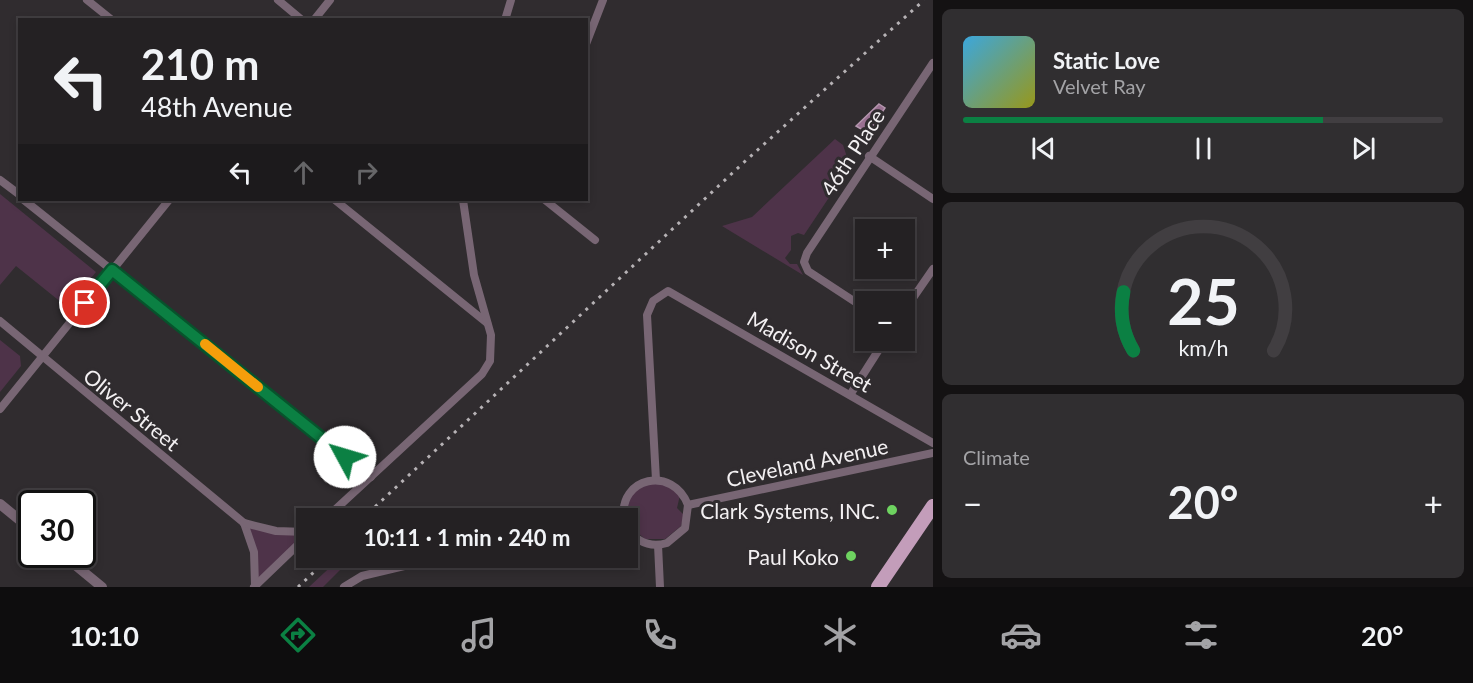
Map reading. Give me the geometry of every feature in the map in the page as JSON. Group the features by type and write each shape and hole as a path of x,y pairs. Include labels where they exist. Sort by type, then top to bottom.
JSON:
{"main road":[{"path":"878,587 933,506"}],"street":[{"path":"87,0 110,18"},
{"path":"279,0 300,18"},
{"path":"316,18 330,0"},
{"path":"588,39 603,0"},
{"path":"504,18 508,2"},
{"name":"46th Place","path":"855,302 808,270 804,262 807,253 869,156 933,63"},
{"path":"869,156 933,199"},
{"path":"0,180 18,194"},
{"path":"25,201 371,477"},
{"path":"0,409 168,201"},
{"path":"335,201 487,323"},
{"path":"338,508 487,367 491,344 474,275 463,201"},
{"path":"545,201 595,240"},
{"path":"915,296 933,269"},
{"name":"Madison Street","path":"656,480 647,315 653,301 668,291 933,443"},
{"name":"Oliver Street","path":"0,321 41,358 244,523 276,531 296,532"},
{"path":"850,395 878,351"},
{"name":"Cleveland Avenue","path":"688,505 933,453"},
{"path":"623,508 630,491 644,482 656,480 676,487 688,505 687,522 682,533 674,540 658,545 638,540"},
{"path":"0,504 18,519"},
{"path":"244,523 254,552 254,587"},
{"path":"658,545 660,587"},
{"path":"254,587 296,547"},
{"path":"79,568 102,587"},
{"path":"344,587 362,576 390,568"}],"shaded area":[{"path":"879,104 885,108 868,133 856,126"},
{"path":"835,139 843,145 850,166 804,235 798,233 791,236 791,250 785,258 790,264 797,264 803,275 722,226 752,217"},
{"path":"0,194 96,272 67,307 16,266 0,285"},
{"path":"0,340 20,356 21,366 0,392"},
{"path":"645,484 665,484 680,495 677,508 684,515 681,526 665,539 645,539 638,533 638,508 628,508 626,505 630,496"},
{"path":"244,524 296,531 296,543 255,586 256,570"},
{"path":"329,568 342,568 323,587 309,587"}],"railway":[{"path":"374,508 741,165 924,0"},
{"path":"298,587 318,568"}],"slow traffic":[{"path":"205,344 258,387"}],"place":[{"name":"Clark Systems, INC.","path":"892,510"},
{"name":"Paul Koko","path":"851,556"}],"route":[{"path":"85,303 112,270 345,457"}]}
